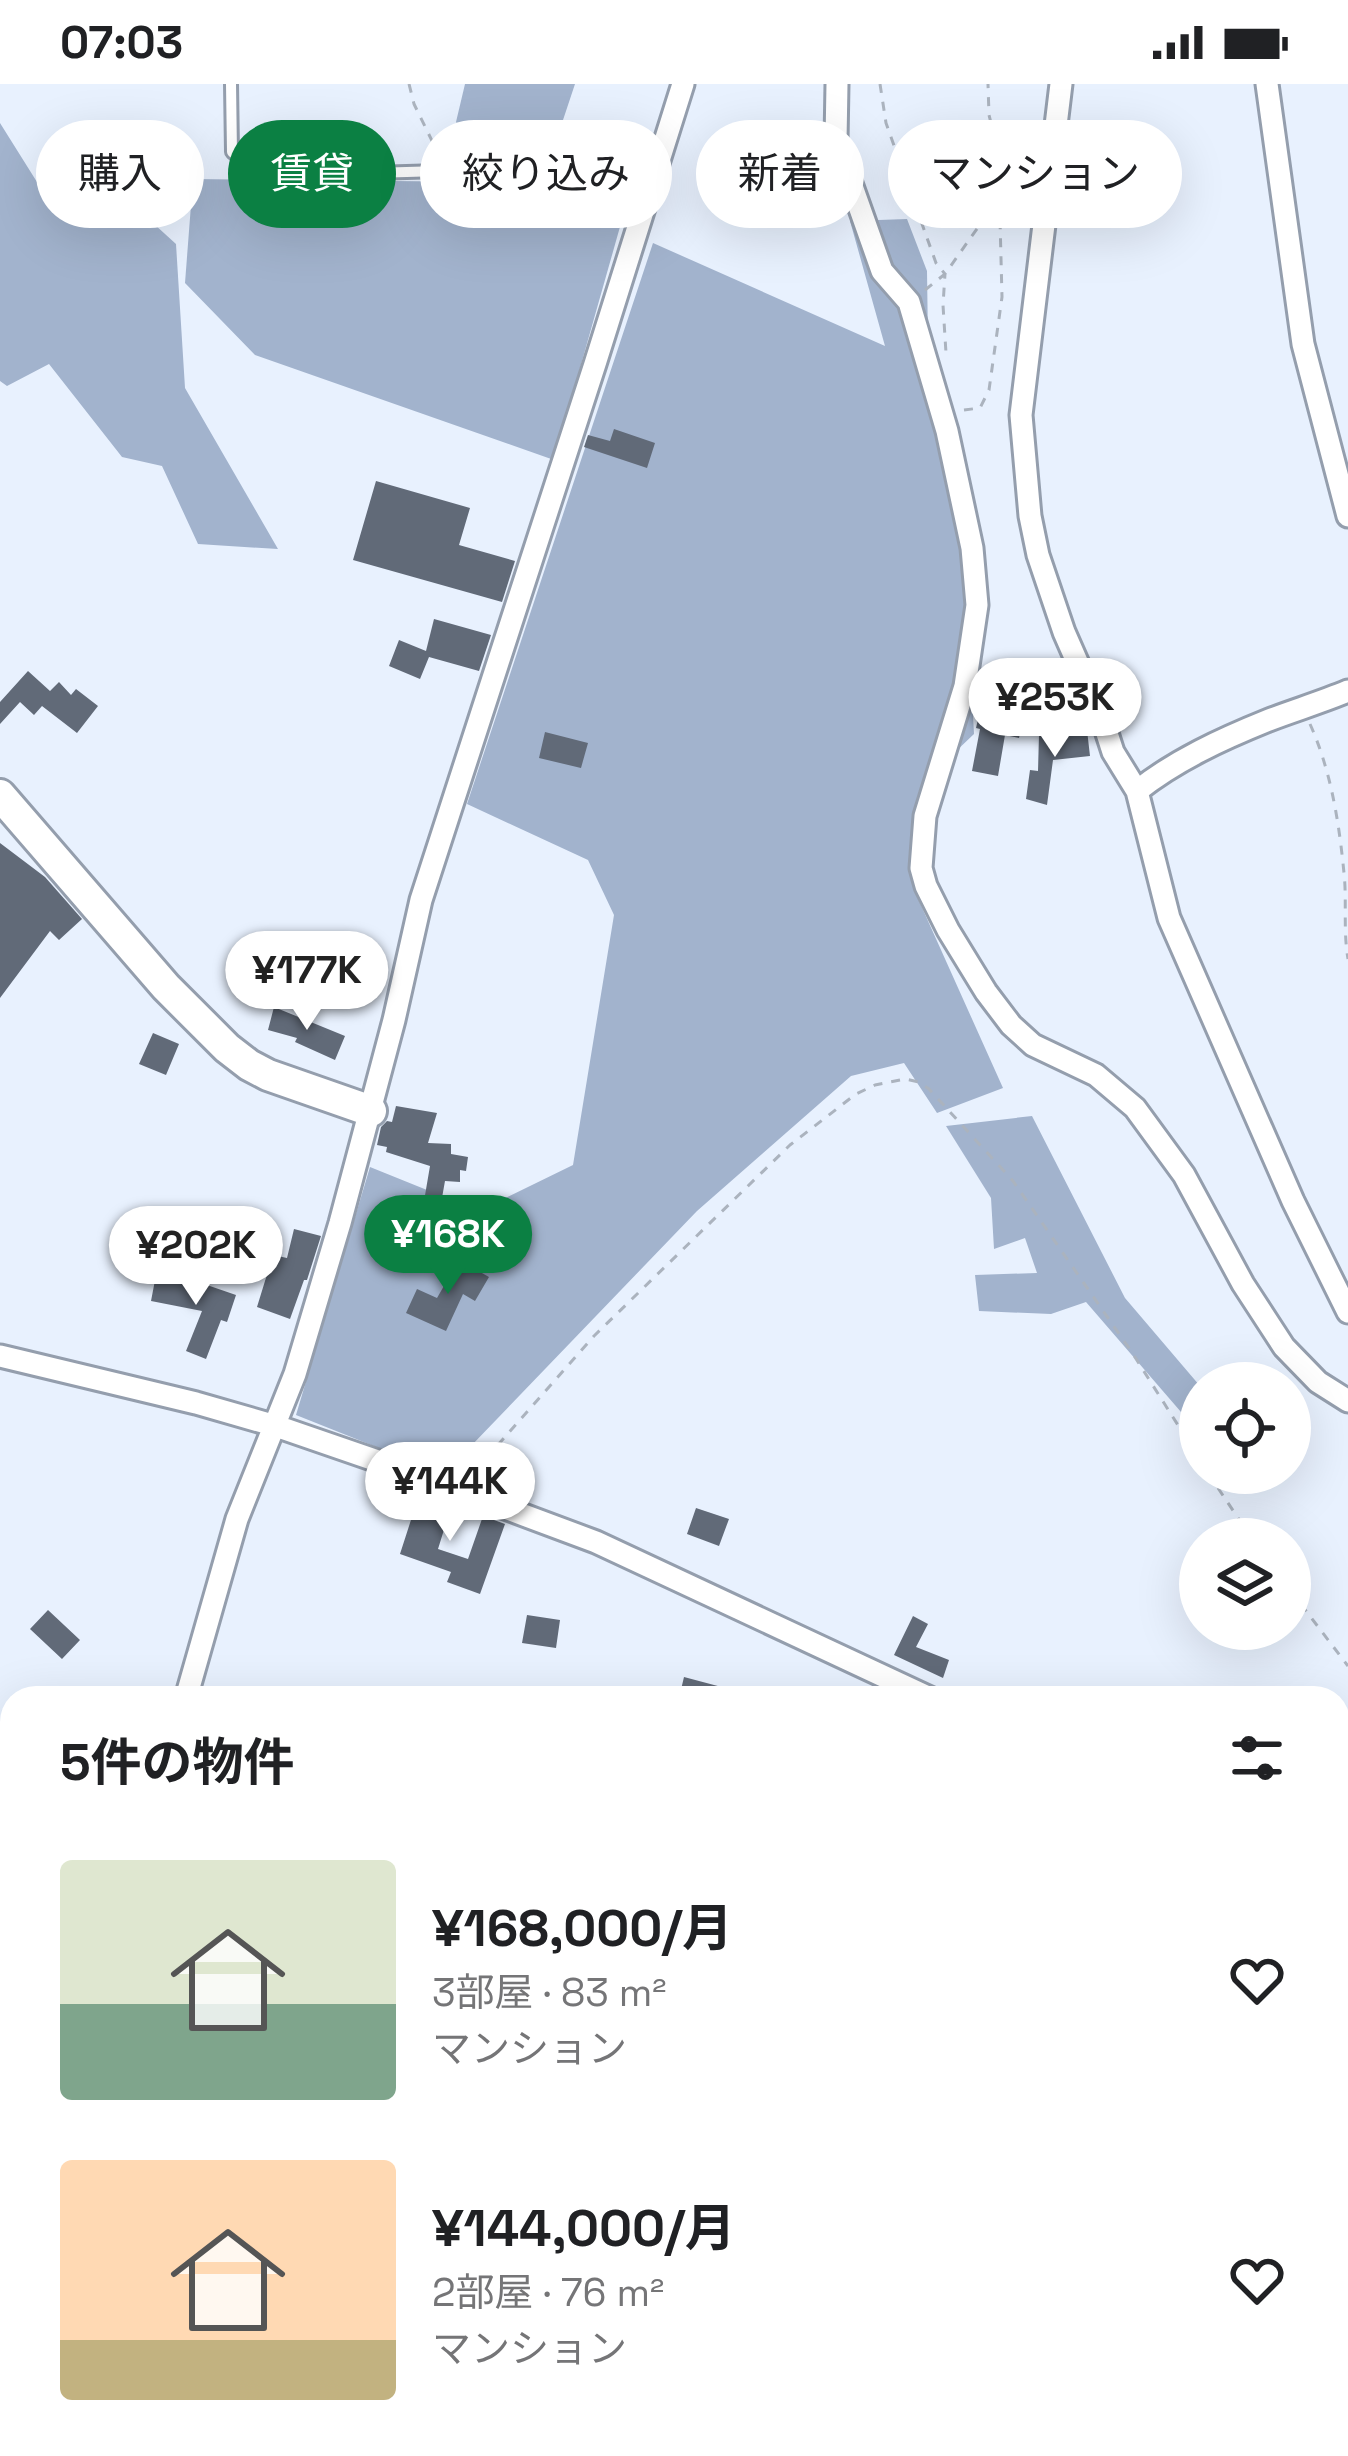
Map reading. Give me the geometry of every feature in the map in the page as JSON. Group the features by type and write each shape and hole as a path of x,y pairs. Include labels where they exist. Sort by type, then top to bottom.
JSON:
{"street":[{"path":"671,120 682,84"},
{"path":"837,84 836,141 882,271 909,302 947,431 972,548 976,605 964,686 925,816 921,868 926,886 986,992 1011,1024 1033,1045 1096,1075 1135,1108 1184,1175 1243,1284 1284,1347 1318,1382 1348,1401"},
{"path":"1057,120 1061,84"},
{"path":"1267,84 1304,344 1348,516"},
{"path":"189,1686 237,1519 295,1374 334,1244 421,900 637,228"},
{"path":"1044,228 1021,415 1038,555 1113,752 1137,791 1169,918 1293,1202 1348,1312"},
{"path":"1137,791 1206,748 1342,693 1348,672"},
{"path":"0,796 166,987 227,1048 268,1075 370,1111"},
{"path":"0,1356 196,1403 394,1467 596,1542 904,1686"}],"lane":[{"path":"231,84 232,152 242,160 340,174 420,172"}],"path":[{"path":"409,84 422,120"},
{"path":"880,84 886,123 935,262 945,274 947,357"},
{"path":"988,84 991,120"},
{"path":"909,302 945,274 978,228"},
{"path":"957,408 980,408 989,390 1002,297 1000,228"},
{"path":"1310,705 1309,723 1330,778 1344,873 1348,958"},
{"path":"457,1491 594,1336 790,1145 856,1094 875,1084 905,1079 928,1089 1013,1181 1179,1427"},
{"path":"1311,1618 1348,1666"}],"shaded area":[{"path":"465,84 575,84 563,120 456,120"},
{"path":"0,123 36,180 36,228 158,228 176,244 185,388 278,549 198,544 162,466 122,457 49,364 7,386 0,381"},
{"path":"204,179 228,179 228,228 396,228 396,181 420,181 420,228 620,228 554,460 255,355 185,283 189,228 204,228"},
{"path":"888,220 888,228 910,228 927,271 928,341 967,602 974,734 931,775 916,826 915,892 1003,1088 937,1113 904,1063 851,1076 697,1211 444,1474 296,1415 370,1167 479,1211 573,1165 614,915 588,860 467,804 653,243 885,346 852,228 864,228 864,221"},
{"path":"1032,1116 1125,1298 1180,1362 1179,1410 1086,1302 1051,1314 979,1311 975,1275 1037,1273 1025,1238 994,1249 991,1198 946,1126"}],"building":[{"path":"614,429 655,443 647,468 584,447 588,435 610,441"},
{"path":"376,481 470,508 459,545 515,561 502,602 353,560"},
{"path":"434,619 491,635 479,671 429,657 420,679 389,666 399,640 426,651"},
{"path":"28,671 50,691 59,682 71,695 76,689 98,706 77,733 42,706 34,715 20,702 0,724 0,702"},
{"path":"982,702 1025,712 1019,738 1005,735 998,776 972,771"},
{"path":"1087,730 1090,756 1053,760 1047,805 1026,799 1030,770 1038,771 1039,735"},
{"path":"545,732 588,743 581,768 539,758"},
{"path":"0,843 45,877 82,919 59,940 50,931 0,998"},
{"path":"274,1007 345,1036 335,1060 295,1042 297,1038 268,1030"},
{"path":"153,1033 179,1044 166,1075 139,1064"},
{"path":"396,1106 437,1113 428,1143 451,1144 451,1154 468,1157 466,1171 460,1170 460,1182 445,1181 440,1209 423,1207 430,1166 377,1145 381,1127 392,1122"},
{"path":"294,1229 321,1236 290,1319 257,1307 273,1255 287,1258"},
{"path":"459,1260 489,1277 475,1301 463,1294 446,1331 406,1313 417,1289 437,1298"},
{"path":"156,1275 236,1295 206,1359 186,1351 202,1311 151,1301"},
{"path":"420,1492 452,1504 438,1549 468,1559 483,1516 505,1524 480,1594 447,1582 451,1572 400,1554"},
{"path":"696,1508 729,1519 719,1546 687,1534"},
{"path":"48,1610 80,1640 62,1659 30,1629"},
{"path":"527,1615 560,1620 556,1648 522,1643"},
{"path":"913,1616 928,1624 916,1647 949,1660 943,1678 894,1655"},
{"path":"684,1677 718,1686 682,1686"}]}
